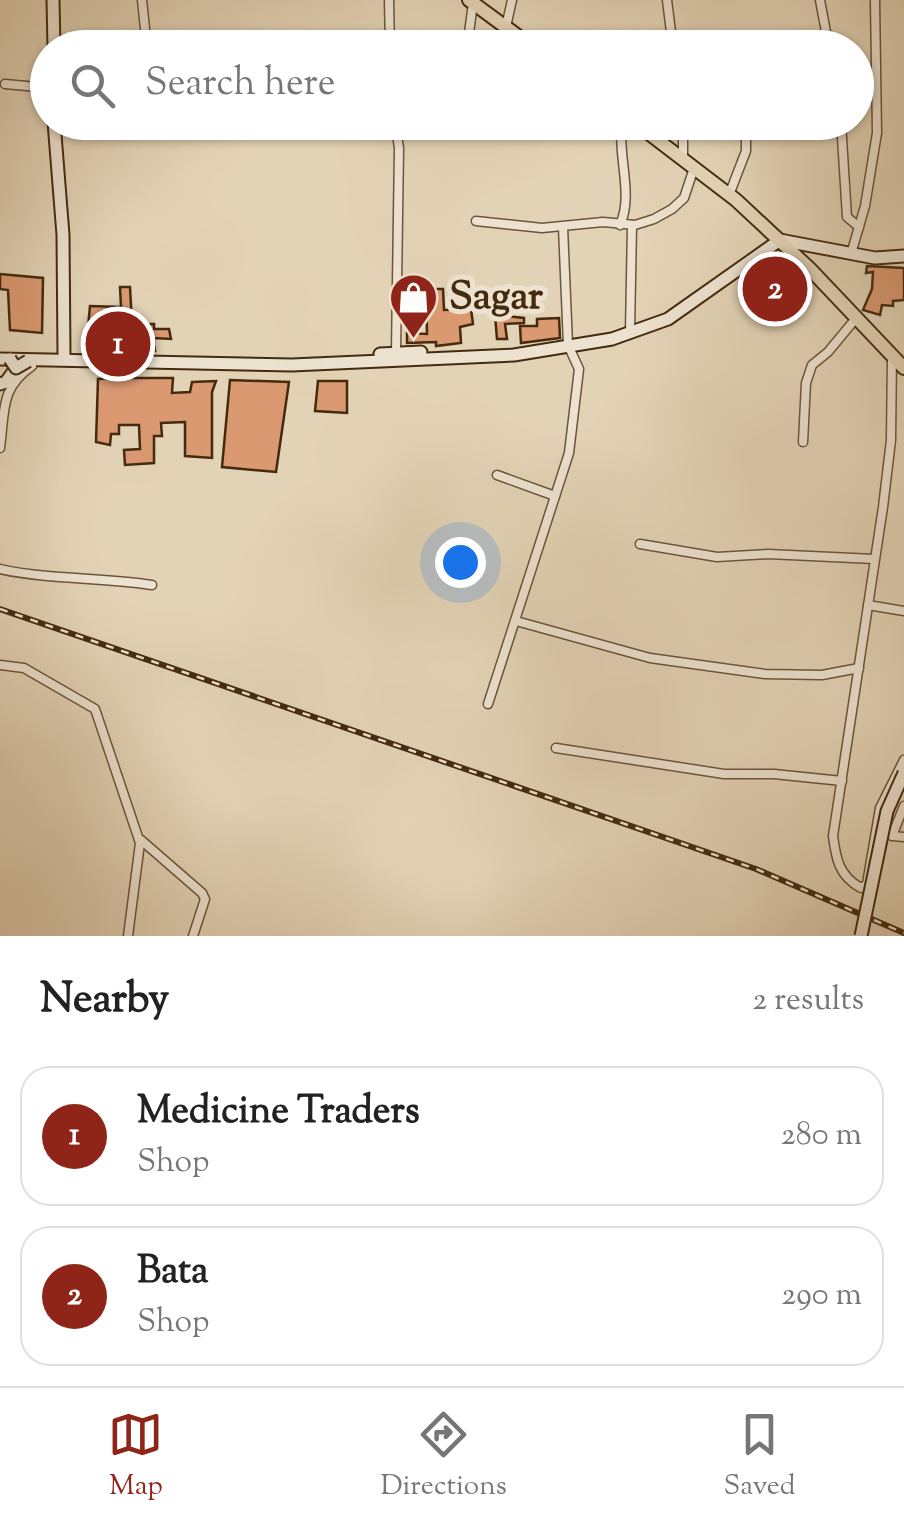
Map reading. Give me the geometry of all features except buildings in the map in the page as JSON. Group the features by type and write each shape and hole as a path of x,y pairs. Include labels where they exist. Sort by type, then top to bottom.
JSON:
{"main road":[{"path":"53,0 54,30"},
{"path":"471,2 510,30"},
{"path":"55,140 63,235 64,356"},
{"path":"657,140 780,240 904,368"},
{"path":"12,362 292,365 514,355 612,338 668,319 780,240 875,258 904,256"},
{"path":"12,362 64,356 295,360 454,352 464,358"},
{"path":"2,386 12,362"},
{"path":"861,936 888,811 904,773"}],"street":[{"path":"142,0 145,30"},
{"path":"389,0 390,30"},
{"path":"506,27 512,0"},
{"path":"667,0 671,30"},
{"path":"820,0 826,30"},
{"path":"851,254 876,133 875,0"},
{"path":"469,30 471,2"},
{"path":"5,84 30,86"},
{"path":"396,353 398,140"},
{"path":"620,225 626,211 622,140"},
{"path":"476,221 562,227 654,220 684,198 688,164 686,140"},
{"path":"729,195 746,152 746,140"},
{"path":"842,140 847,217 859,227"},
{"path":"630,332 632,224"},
{"path":"488,704 568,452 579,369 568,345 562,227"},
{"path":"803,442 806,382 812,364 828,352 857,316"},
{"path":"892,355 890,440 833,836 836,862 847,880 864,888 880,808 904,760"},
{"path":"0,448 4,395 13,377 12,362"},
{"path":"496,475 555,496"},
{"path":"640,544 717,557 768,554 874,559"},
{"path":"0,570 152,585"},
{"path":"868,606 904,611"},
{"path":"516,621 650,658 765,674 822,676 859,668"},
{"path":"0,665 24,668 95,709 140,843 128,936"},
{"path":"556,748 724,774 842,781"},
{"path":"904,806 892,836 904,837"},
{"path":"138,837 205,899 193,936"}],"railway":[{"path":"0,609 756,869 904,933"}],"place":[{"name":"Bata","path":"775,289"},
{"name":"Sagar","path":"414,340"},
{"name":"Medicine Traders","path":"118,344"}]}
